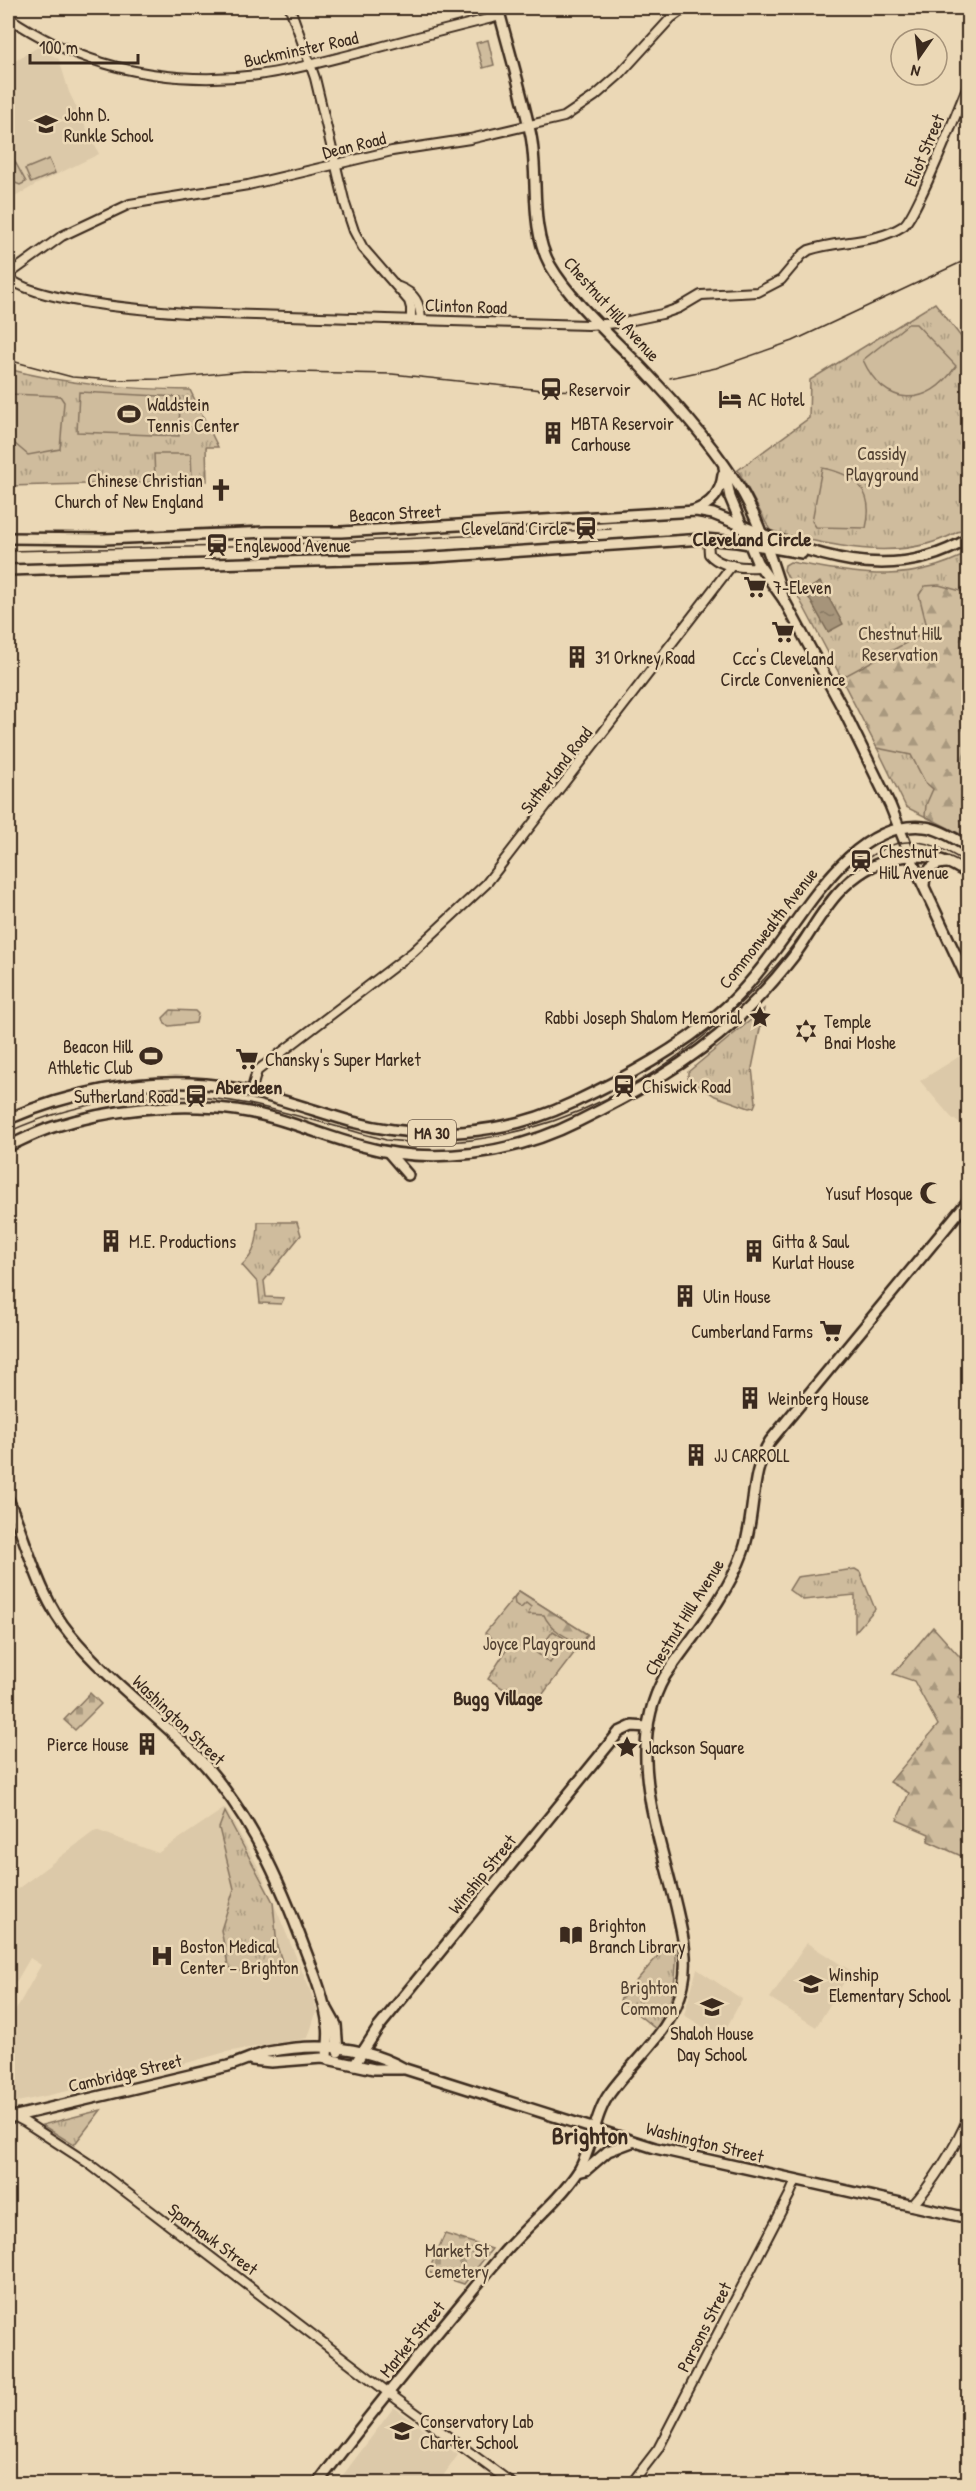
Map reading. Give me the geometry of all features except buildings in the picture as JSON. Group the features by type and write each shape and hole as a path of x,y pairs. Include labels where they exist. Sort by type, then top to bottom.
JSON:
{"main road":[{"name":"Chestnut Hill Avenue","path":"499,11 528,126 535,168 537,217 543,250 558,277 598,324 675,403 734,477 766,548 784,600"},
{"name":"Chestnut Hill Avenue","path":"724,467 730,497 759,567 784,600 842,706 969,981"},
{"path":"689,512 703,507 713,499 722,482 724,467"},
{"name":"Beacon Street","path":"8,538 104,539 266,532 357,531 689,512 708,513 813,553"},
{"name":"Beacon Street","path":"8,570 419,558 708,539 865,562 894,563 933,556 969,539"},
{"name":"Commonwealth Avenue","path":"8,1119 41,1102 84,1094 153,1085 202,1084 252,1088 353,1122 423,1133 485,1129 529,1118 571,1104 658,1057 708,1023 755,976 832,873 870,843 900,829 926,827 969,846"},
{"name":"Commonwealth Avenue","path":"8,1146 52,1127 87,1118 155,1109 191,1108 238,1110 279,1119 359,1146 389,1153 439,1156 477,1153 504,1147 558,1131 621,1100 669,1071 734,1022 794,956 828,905 854,878 894,858 910,855 929,855 969,873"},
{"path":"924,887 925,876 931,867 941,863 953,864"},
{"path":"389,1153 408,1175"},
{"name":"Chestnut Hill Avenue","path":"595,2130 608,2096 669,2022 678,2004 686,1971 680,1921 646,1778 648,1727 660,1685 724,1590 742,1555 748,1533 753,1490 764,1451 969,1201"},
{"name":"Washington Street","path":"8,1499 50,1606 69,1634 107,1674 191,1750 231,1798 248,1823 282,1887 326,2007 336,2025 337,2060"},
{"name":"Winship Street","path":"355,2064 361,2053 618,1732 632,1725 648,1727"},
{"name":"Washington Street","path":"326,2007 327,2058"},
{"name":"Cambridge Street","path":"10,2115 33,2113 249,2060 265,2053 338,2048 391,2062 405,2070"},
{"name":"Cambridge Street","path":"249,2060 271,2062 327,2058 374,2068 405,2070"},
{"name":"Washington Street","path":"405,2070 633,2141 969,2218"},
{"name":"Market Street","path":"317,2484 502,2255 578,2172 595,2130"},
{"path":"578,2172 586,2170 608,2151 633,2141"}],"street":[{"path":"290,8 310,65 354,231 363,248 398,286 410,303 411,320"},
{"name":"Dean Road","path":"8,276 62,236 120,207 149,200 248,185 398,150 470,139 560,118 579,109 619,75 671,18 684,8"},
{"name":"Buckminster Road","path":"8,17 59,47 93,61 151,74 223,78 260,75 310,65 499,11"},
{"name":"Eliot Street","path":"904,225 918,203 969,85"},
{"name":"Clinton Road","path":"8,276 18,285 38,292 159,311 598,324 636,320 662,314 679,308 701,295 758,292 781,280 809,250 868,239 904,225"},
{"path":"398,286 416,298 421,320"},
{"path":"708,539 708,551 711,558 732,565 759,567"},
{"name":"Sutherland Road","path":"252,1088 257,1071 413,952 486,884 732,565"},
{"name":"Sparhawk Street","path":"10,2115 88,2163 513,2484"},
{"path":"912,2206 949,2152 969,2117"},
{"name":"Parsons Street","path":"631,2484 658,2449 796,2180"}],"shaded area":[{"name":"John D. Runkle School","path":"38,47 59,59 69,92 99,154 8,201 8,65"},
{"path":"968,1051 968,1130 951,1117 920,1081"},
{"name":"Boston Medical Center – Brighton","path":"225,1808 259,1868 312,1995 317,2010 308,2038 226,2052 147,2074 8,2104 8,2024 41,1965 30,1958 8,1996 8,1893 11,1894 96,1830 158,1853"},
{"name":"Winship Elementary School","path":"807,1943 851,1971 816,2027 770,1998"},
{"name":"Shaloh House Day School","path":"697,1969 742,1999 721,2038 684,2015"},
{"name":"Conservatory Lab Charter School","path":"394,2407 458,2455 438,2483 337,2483"}],"green space":[{"path":"488,40 494,65 483,68 476,43"},
{"path":"8,149 26,182 20,185 8,180"},
{"path":"49,159 55,173 31,183 25,169"},
{"name":"Cassidy Playground","path":"935,303 968,346 968,526 944,538 920,546 896,549 847,547 771,532 738,470 809,418 810,380"},
{"path":"908,324 916,324 956,366 933,390 907,397 894,394 882,387 872,376 863,360"},
{"path":"8,369 53,379 98,385 190,390 218,447 206,447 207,481 8,486"},
{"name":"Waldstein Tennis Center","path":"79,392 180,397 179,436 77,432"},
{"path":"9,394 60,396 64,402 60,449 28,455 8,438"},
{"path":"154,454 191,454 192,478 155,479"},
{"path":"822,468 844,475 860,486 868,504 866,528 816,527 812,521"},
{"name":"Chestnut Hill Reservation","path":"968,553 968,838 906,807 857,707 784,570 785,565 790,562 859,573 901,573 923,570"},
{"path":"939,585 968,593 968,838 925,816 926,805 933,789 925,782 911,755 877,748 841,678 928,631 919,595 925,586"},
{"path":"764,1009 752,1068 756,1102 754,1107 749,1108 715,1096 688,1078 688,1072"},
{"path":"171,1010 195,1011 198,1014 196,1023 169,1026 165,1024 163,1018"},
{"path":"258,1222 297,1222 301,1235 264,1281 266,1297 284,1298 281,1304 260,1303 258,1283 242,1265 255,1246"},
{"path":"855,1569 860,1572 875,1609 855,1632 855,1595 803,1600 789,1590 797,1577"},
{"name":"Joyce Playground","path":"519,1591 588,1635 533,1707 488,1679 507,1649 485,1633"},
{"path":"519,1591 587,1634 582,1642 560,1633 550,1625 544,1615 528,1614 531,1607 526,1603 521,1608 515,1604 514,1598"},
{"path":"933,1627 968,1666 968,1686 958,1698 968,1706 968,1859 928,1841 929,1834 897,1820 909,1793 890,1782 938,1725 914,1681 893,1674"},
{"path":"553,1631 567,1640 550,1663 537,1653"},
{"path":"90,1693 101,1704 75,1730 64,1720"},
{"path":"225,1812 273,1902 277,1946 285,1970 258,1968 234,1972 228,1965 221,1930 234,1889 219,1828"},
{"name":"Brighton Common","path":"672,1943 676,1956 674,1984 668,2008 656,2029 620,2000 668,1944"},
{"path":"101,2110 74,2145 42,2125"},
{"name":"Market St Cemetery","path":"445,2234 492,2249 464,2284 428,2272"}],"water":[{"path":"820,582 843,624 828,632 805,591"}],"tram line":[{"path":"670,378 716,368 793,341 968,259"},
{"path":"8,360 72,377 113,380 160,379 244,371 392,374 542,390 597,391"},
{"path":"8,551 272,545 611,529"},
{"path":"8,1132 66,1111 126,1099 156,1097 218,1099 249,1104 386,1140 443,1142 499,1136 553,1121 605,1100 654,1072 700,1039 742,1001 781,960 827,898 852,870 867,858 896,844 917,842 949,852 968,864"}],"place":[{"name":"John D. Runkle School","path":"46,124"},
{"name":"Reservoir","path":"551,389"},
{"name":"AC Hotel","path":"730,399"},
{"name":"Waldstein Tennis Center","path":"129,414"},
{"name":"MBTA Reservoir Carhouse","path":"553,433"},
{"name":"Chinese Christian Church of New England","path":"221,490"},
{"name":"Cleveland Circle","path":"586,528"},
{"name":"Englewood Avenue","path":"217,545"},
{"name":"7-Eleven","path":"755,587"},
{"name":"Ccc's Cleveland Circle Convenience","path":"783,632"},
{"name":"31 Orkney Road","path":"577,657"},
{"name":"Chestnut Hill Avenue","path":"861,861"},
{"name":"Rabbi Joseph Shalom Memorial","path":"760,1017"},
{"name":"Temple Bnai Moshe","path":"806,1031"},
{"name":"Beacon Hill Athletic Club","path":"151,1056"},
{"name":"Chansky's Super Market","path":"247,1059"},
{"name":"Chiswick Road","path":"624,1086"},
{"name":"Sutherland Road","path":"196,1096"},
{"name":"Yusuf Mosque","path":"931,1193"},
{"name":"M.E. Productions","path":"111,1241"},
{"name":"Gitta & Saul Kurlat House","path":"754,1251"},
{"name":"Ulin House","path":"685,1296"},
{"name":"Cumberland Farms","path":"831,1331"},
{"name":"Weinberg House","path":"750,1398"},
{"name":"JJ CARROLL","path":"696,1455"},
{"name":"Pierce House","path":"147,1744"},
{"name":"Jackson Square","path":"627,1747"},
{"name":"Brighton Branch Library","path":"571,1935"},
{"name":"Boston Medical Center – Brighton","path":"162,1956"},
{"name":"Winship Elementary School","path":"811,1984"},
{"name":"Shaloh House Day School","path":"712,2007"},
{"name":"Conservatory Lab Charter School","path":"402,2431"}],"district":[{"name":"Cleveland Circle","path":"752,538"},
{"name":"Aberdeen","path":"249,1086"},
{"name":"Bugg Village","path":"498,1697"},
{"name":"Brighton","path":"590,2135"}]}
